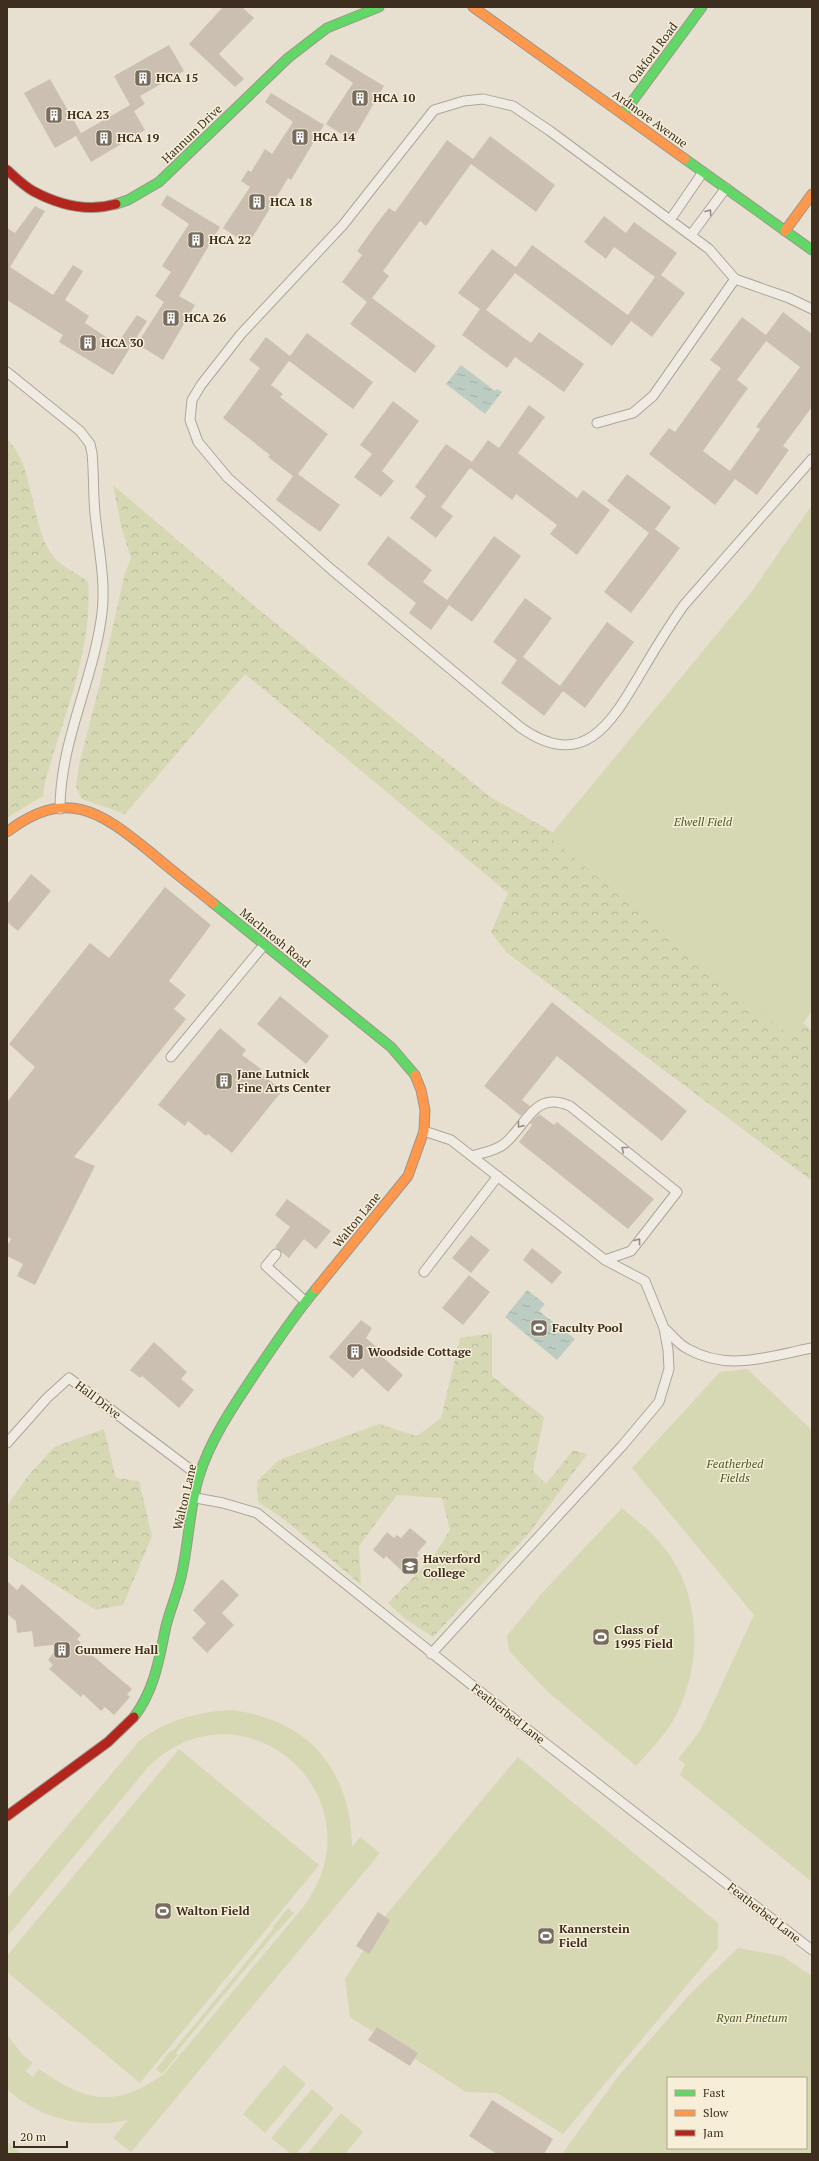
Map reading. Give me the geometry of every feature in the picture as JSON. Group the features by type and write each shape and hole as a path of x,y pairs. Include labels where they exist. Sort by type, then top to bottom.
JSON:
{"street":[{"name":"Hannum Drive","path":"7,170 32,191 65,205 92,208 108,206 128,200 159,182 288,58 308,42 327,28 379,7"},
{"name":"Ardmore Avenue","path":"473,7 812,250"},
{"name":"Oakford Road","path":"623,114 702,7"},
{"path":"785,231 812,194"},
{"name":"MacIntosh Road","path":"7,832 20,821 40,812 60,808 88,810 119,827 364,1024 405,1062 415,1075 421,1090 425,1110 424,1131"},
{"name":"Walton Lane","path":"7,1816 108,1742 127,1725 143,1705 152,1687 161,1656 166,1626 181,1577 199,1476 210,1448 228,1414 306,1302 408,1176 424,1131"}],"lane":[{"path":"812,309 789,298 735,279 709,249 550,130 513,106 483,99 464,101 434,110 343,225 240,334 201,385 192,400 190,420 198,442 228,478 332,570 520,726 534,736 556,745 583,742 603,729 616,715 668,628 684,605 812,458"},
{"path":"670,220 703,172"},
{"path":"691,235 726,188"},
{"path":"597,423 633,413 653,396 735,279"},
{"path":"7,372 80,431 90,444 92,453 95,512 102,574 102,613 92,664 62,774 60,808"},
{"path":"171,1057 264,945"},
{"path":"472,1156 503,1145 534,1109 548,1102 560,1101 570,1106 676,1192 631,1251 605,1260"},
{"path":"424,1131 451,1140 605,1260 645,1281 664,1328 668,1350 668,1369 659,1402 622,1446 431,1654"},
{"path":"424,1272 498,1176"},
{"path":"276,1254 266,1266 306,1302"},
{"path":"664,1328 687,1349 720,1360 744,1362 812,1348"},
{"name":"Hall Drive","path":"7,1443 47,1398 69,1378 199,1476"},
{"name":"Featherbed Lane","path":"196,1498 222,1503 258,1513 431,1654 812,1950"}],"green space":[{"path":"7,439 16,450 23,464 40,529 46,544 56,560 88,582 88,607 86,633 75,684 45,782 43,796 7,818"},
{"path":"113,485 258,609 489,796 676,902 812,1031 812,1181 506,952 491,932 508,893 245,674 125,814 82,799 76,786 79,765 100,683 125,573 131,558 122,530"},
{"name":"Elwell Field","path":"812,505 812,1011 792,1038 549,837 750,594"},
{"path":"492,1333 492,1376 544,1417 533,1471 546,1484 573,1450 587,1454 530,1532 433,1637 404,1618 388,1603 433,1557 450,1530 442,1498 397,1495 359,1546 361,1585 284,1519 258,1502 257,1481 279,1460 379,1424 417,1436 441,1418 460,1338"},
{"name":"Featherbed Fields","path":"747,1369 812,1430 812,1882 680,1775 685,1764 678,1759 700,1731 754,1615 632,1468 720,1372"},
{"path":"104,1429 116,1478 139,1481 152,1536 123,1605 96,1610 7,1555 7,1506 28,1476 54,1447"},
{"name":"Class of 1995 Field","path":"622,1508 656,1538 671,1558 683,1579 690,1602 694,1626 694,1650 691,1674 684,1697 670,1725 636,1766 547,1691 509,1651 507,1636 541,1594"},
{"path":"231,1710 258,1715 282,1724 303,1737 320,1753 334,1772 344,1794 350,1819 352,1847 360,1837 380,1853 131,2152 113,2138 128,2120 112,2123 96,2123 65,2120 36,2109 9,2091 7,2088 7,2035 23,2055 33,2063 26,2071 18,2065 39,2082 33,2077 39,2069 71,2089 86,2094 101,2097 130,2093 164,2074 304,1906 324,1865 327,1826 315,1790 292,1761 261,1742 225,1734 186,1741 149,1766 7,1937 7,1898 139,1741 171,1722 182,1718"},
{"name":"Walton Field","path":"179,1749 319,1865 140,2083 7,1972 7,1956"},
{"name":"Kannerstein Field","path":"518,1757 718,1923 718,1948 563,2134 497,2093 466,2092 350,2017 345,1979 385,1916"},
{"path":"288,1908 294,1913 277,1931 176,2053 178,2055 162,2074 156,2069 171,2050 173,2051 274,1928 273,1927"},
{"name":"Ryan Pinetum","path":"738,1948 782,1956 812,1976 812,2154 562,2154 619,2075 689,1995"},
{"path":"284,2065 306,2084 265,2133 243,2114"},
{"path":"312,2089 334,2108 296,2154 291,2154 271,2138"},
{"path":"341,2113 363,2132 345,2154 307,2154"},
{"path":"7,2142 22,2154 7,2154"}],"water":[{"path":"461,365 495,391 497,389 502,392 485,414 446,384"},
{"name":"Faculty Pool","path":"527,1290 545,1304 539,1311 575,1339 557,1360 505,1317"}],"building":[{"path":"223,7 242,7 254,18 219,54 244,79 235,87 189,44"},
{"path":"169,45 184,71 140,96 145,104 134,111 145,130 91,162 76,136 130,105 114,76"},
{"name":"HCA 10","path":"331,54 384,86 352,141 326,124 353,83 325,64"},
{"name":"HCA 23","path":"50,79 81,133 55,148 24,93"},
{"path":"271,93 324,125 291,180 288,178 248,245 223,228 250,187 241,181 248,170 251,172 265,149 272,154 293,122 265,102"},
{"path":"490,136 555,185 536,212 471,164 426,226 420,221 383,271 389,276 372,298 436,346 415,373 350,324 367,302 342,282 362,255 357,251 381,218 389,208 395,212 447,140 473,159"},
{"path":"167,195 220,227 179,296 195,305 163,360 137,344 164,302 155,296 171,272 162,266 189,224 161,205"},
{"path":"35,206 45,211 10,267 53,295 73,265 83,271 65,300 89,316 85,323 117,344 137,315 147,321 113,375 59,342 63,335 7,300 7,228 15,233"},
{"path":"604,216 626,233 634,222 677,253 661,275 685,293 652,337 631,321 612,346 515,273 486,310 531,343 539,332 584,364 564,392 515,357 507,368 462,335 480,309 458,293 492,249 516,267 532,245 628,315 655,277 614,247 606,259 584,242"},
{"path":"783,312 812,334 812,407 783,446 789,450 757,495 735,479 715,505 649,454 669,428 675,432 721,368 710,360 742,317 766,335","holes":["766,341 800,367 756,427 760,429 730,471 703,451 748,388 737,380"]},
{"path":"307,333 373,382 353,409 289,361 271,385 283,394 280,397 328,434 298,474 340,505 320,532 276,500 293,476 268,457 270,455 223,418 260,368 249,360 266,337 290,356"},
{"path":"393,401 419,421 382,471 394,481 381,497 354,477 372,454 360,445"},
{"path":"529,405 545,417 518,453 577,498 583,490 610,510 577,555 550,534 557,525 516,494 512,500 470,468 441,507 453,516 436,538 410,518 426,496 415,487 446,444 472,462 488,440 499,448"},
{"path":"627,474 671,507 655,529 680,548 631,613 604,592 649,533 607,501"},
{"path":"388,536 432,570 423,582 447,600 494,536 521,556 472,622 449,605 431,630 409,613 416,603 367,564"},
{"path":"525,598 552,618 523,657 560,686 607,622 634,642 585,708 563,691 544,716 501,683 517,660 493,642"},
{"path":"31,874 51,891 18,931 7,922 7,904"},
{"path":"165,887 211,925 169,981 186,995 174,1009 186,1019 74,1157 95,1166 35,1285 17,1276 23,1264 7,1256 7,1246 11,1239 7,1236 7,1102 35,1067 9,1044 90,943 109,958"},
{"path":"280,996 329,1036 306,1064 257,1024"},
{"path":"552,1002 687,1111 662,1141 557,1056 522,1100 530,1106 521,1116 484,1086"},
{"name":"Jane Lutnick Fine Arts Center","path":"220,1028 246,1050 242,1055 261,1069 259,1071 282,1091 232,1153 208,1134 206,1136 188,1121 185,1126 158,1105"},
{"path":"539,1114 554,1125 557,1122 654,1199 628,1229 519,1142 532,1125 530,1123"},
{"path":"287,1199 331,1231 316,1249 304,1239 289,1258 275,1247 290,1227 275,1215"},
{"path":"471,1235 490,1250 471,1273 452,1258"},
{"path":"532,1248 562,1272 552,1284 523,1260"},
{"path":"469,1275 490,1292 463,1325 442,1308"},
{"name":"Woodside Cottage","path":"361,1320 372,1328 366,1338 379,1349 377,1352 403,1375 388,1392 362,1368 353,1378 329,1357"},
{"path":"154,1342 187,1372 181,1379 194,1390 179,1408 142,1376 140,1378 130,1370"},
{"path":"410,1528 427,1542 417,1553 419,1555 403,1572 386,1556 384,1559 373,1550 387,1532 394,1538 397,1535 401,1538"},
{"path":"222,1579 239,1595 222,1613 234,1625 207,1653 192,1638 206,1623 193,1610"},
{"name":"Gummere Hall","path":"7,1581 17,1590 22,1584 81,1635 77,1639 81,1643 79,1644 132,1689 127,1694 130,1697 114,1715 105,1707 101,1711 83,1694 81,1697 49,1669 53,1665 48,1660 60,1644 34,1647 32,1631 17,1633 16,1621 7,1614"},
{"path":"378,1912 390,1920 369,1954 356,1946"},
{"path":"377,2027 418,2053 410,2066 368,2040"},
{"path":"492,2100 553,2139 544,2154 497,2154 469,2136"}],"traffic: fast":[{"path":"116,204 128,200 159,182 288,58 327,28 379,7"},
{"path":"623,114 702,7"},
{"path":"685,159 812,250"},
{"path":"213,903 391,1047 415,1075"},
{"path":"134,1717 152,1685 169,1614 178,1590 186,1552 193,1501 204,1462 224,1422 240,1397 285,1330 316,1289"}],"traffic: slow":[{"path":"473,7 685,159"},
{"path":"785,231 812,194"},
{"path":"7,832 28,818 47,810 64,808 81,810 98,816 114,825 213,903"},
{"path":"316,1289 408,1176 424,1131 425,1110 421,1090 415,1075"}],"traffic: jam":[{"path":"7,170 33,191 53,200 74,206 84,207 116,204"},
{"path":"7,1816 108,1742 134,1717"}],"place":[{"name":"HCA 15","path":"143,78"},
{"name":"HCA 10","path":"360,98"},
{"name":"HCA 23","path":"54,115"},
{"name":"HCA 14","path":"300,137"},
{"name":"HCA 19","path":"104,138"},
{"name":"HCA 18","path":"257,202"},
{"name":"HCA 22","path":"196,240"},
{"name":"HCA 26","path":"171,318"},
{"name":"HCA 30","path":"88,343"},
{"name":"Jane Lutnick Fine Arts Center","path":"224,1081"},
{"name":"Faculty Pool","path":"539,1328"},
{"name":"Woodside Cottage","path":"355,1352"},
{"name":"Haverford College","path":"410,1566"},
{"name":"Class of 1995 Field","path":"601,1637"},
{"name":"Gummere Hall","path":"62,1650"},
{"name":"Walton Field","path":"163,1911"},
{"name":"Kannerstein Field","path":"546,1936"}]}
